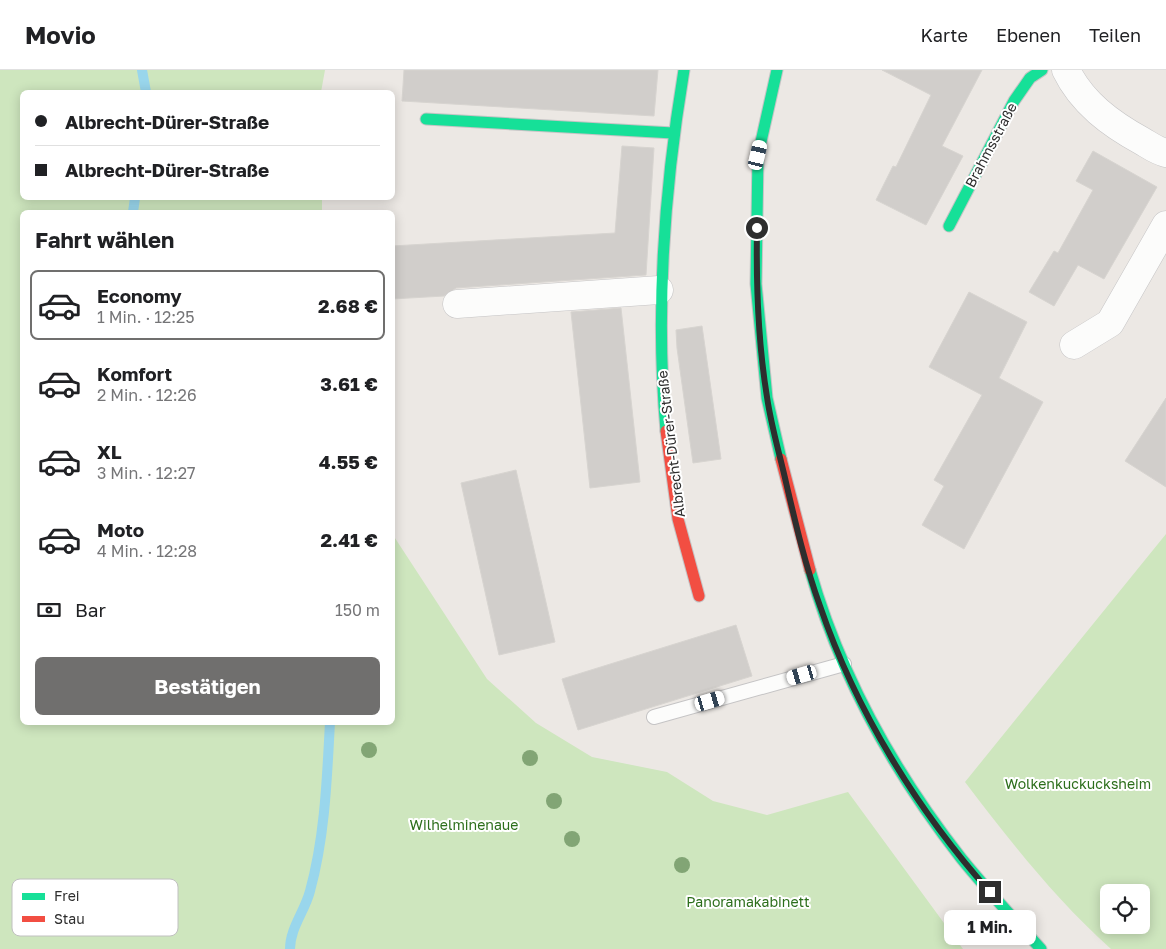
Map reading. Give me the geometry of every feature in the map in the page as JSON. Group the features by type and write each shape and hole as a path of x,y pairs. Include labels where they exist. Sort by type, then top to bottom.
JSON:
{"street":[{"name":"Albrecht-Dürer-Straße","path":"684,70 672,133 660,290 662,398 676,509 699,596"},
{"path":"777,70 758,155 756,284 767,398 793,512 817,597 858,697 900,772 925,810 967,865 1041,949"},
{"name":"Brahmsstraße","path":"949,226 1014,101 1030,78 1042,70"},
{"path":"1066,70 1084,96 1102,116 1124,131 1166,153"},
{"path":"426,119 672,133"},
{"path":"1074,345 1110,323 1166,225"},
{"path":"457,304 660,290"}],"lane":[{"path":"654,717 844,664"}],"green space":[{"name":"Wilhelminenaue","path":"0,70 325,70 321,90 20,90 20,200 322,200 322,210 20,210 20,725 395,725 395,538 487,679 536,723 592,757 667,772 713,801 767,815 848,792 963,949 0,949"},
{"name":"Wolkenkuckucksheim","path":"1166,534 1166,949 1111,949 1052,890 1016,848 965,782"}],"building":[{"path":"404,70 658,70 654,116 402,101"},
{"path":"882,70 982,70 942,146 963,156 926,225 876,200 893,166 896,167 931,95"},
{"path":"622,146 654,148 646,275 456,288 444,296 395,299 395,246 615,233"},
{"path":"1093,151 1157,187 1104,279 1078,265 1054,306 1029,292 1054,251 1058,253 1093,190 1076,181"},
{"path":"969,292 1027,322 999,378 1043,402 964,549 922,525 944,486 934,480 982,395 929,367"},
{"path":"621,308 640,482 590,488 571,312"},
{"path":"702,326 721,459 693,463 676,330"},
{"path":"1166,398 1166,487 1125,461"},
{"path":"516,470 555,642 499,655 461,483"},
{"path":"736,625 752,676 578,730 562,679"}],"waterway":[{"path":"142,70 146,90"},
{"path":"133,210 135,200"},
{"path":"290,949 292,934 310,891 319,850 328,764 330,725"}],"traffic: fast":[{"path":"666,431 661,340 663,250 671,160 684,70"},
{"path":"777,70 758,155 756,284 767,398 781,459"},
{"path":"949,226 1014,101 1030,78 1042,70"},
{"path":"426,119 673,133"},
{"path":"810,570 822,609 853,685 892,757 913,791 961,858 1041,949"}],"traffic: jam":[{"path":"666,431 678,519 699,596"},
{"path":"781,459 810,570"}],"route":[{"path":"757,228 756,284 767,398 793,512 820,606 858,697 900,772 940,832 990,892"}],"park label":[{"name":"Panoramakabinett","path":"748,902"}]}
